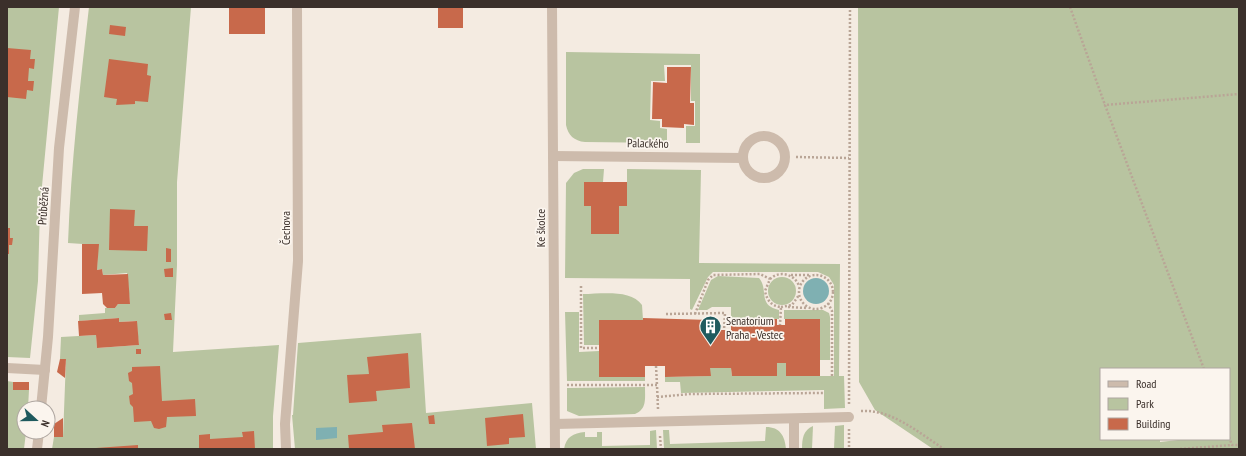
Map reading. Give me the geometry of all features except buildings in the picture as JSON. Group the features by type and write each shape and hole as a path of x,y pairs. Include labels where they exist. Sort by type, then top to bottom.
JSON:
{"street":[{"name":"Průběžná","path":"42,400 59,148 75,7"},
{"name":"Čechova","path":"286,449 285,424 298,261 296,7"},
{"name":"Ke školce","path":"552,7 555,449"},
{"path":"765,136 778,142 784,153 784,160 778,172 766,178 759,178 748,170 743,158 744,151 752,140 765,136"},
{"name":"Palackého","path":"553,156 743,158"},
{"path":"7,368 45,370"},
{"path":"555,424 794,419 848,414"},
{"path":"794,419 794,449"}],"path":[{"path":"849,449 850,7"},
{"path":"1070,7 1204,368"},
{"path":"1105,105 1239,94"},
{"path":"796,157 849,158"},
{"path":"695,314 708,280 713,275 760,274 770,279"},
{"path":"778,274 788,275 822,276 830,282 832,292 828,303 820,308 781,308 773,305 766,297 766,288 770,279 778,274"},
{"path":"788,275 795,279 800,290 801,300 810,308"},
{"path":"786,307 795,302 802,283 810,275"},
{"path":"581,286 581,348 599,348"},
{"path":"828,303 832,311 832,376"},
{"path":"780,325 781,308"},
{"path":"666,314 725,314 724,330"},
{"path":"656,366 661,449"},
{"path":"563,385 657,385"},
{"path":"657,397 690,394 823,393"},
{"path":"848,414 867,410 894,416 944,449"},
{"path":"1230,440 1232,445"},
{"path":"1180,449 1239,445"}],"green space":[{"path":"7,7 59,7 40,207 38,281 30,358 7,357"},
{"path":"89,7 191,7 177,182 177,265 173,352 279,345 273,416 273,449 52,449 54,440 56,440 56,437 63,437 66,359 60,359 61,337 96,335 97,348 139,345 136,321 119,322 119,318 79,321 79,315 105,313 105,308 115,308 118,304 130,304 127,273 103,275 102,269 97,270 98,245 68,243 69,213 79,96"},
{"path":"858,7 1239,7 1239,449 933,449 875,410 859,382"},
{"path":"566,52 700,54 700,143 686,143 686,126 695,126 695,101 691,101 691,65 664,65 665,81 651,81 650,120 660,121 660,128 667,129 667,143 585,142 575,139 568,132 566,125"},
{"path":"583,169 604,169 603,182 584,182 584,205 591,206 591,234 619,234 619,206 627,206 627,169 701,170 699,263 840,264 839,376 844,376 845,408 824,409 824,390 681,393 680,382 665,382 665,377 710,376 710,368 731,368 732,376 777,376 777,363 786,363 786,376 834,376 834,285 829,277 818,272 713,272 708,277 692,310 690,309 690,279 565,278 566,183 574,173"},
{"path":"718,276 759,278 762,282 766,301 772,308 779,310 779,319 731,319 731,307 712,307 707,310 698,310 711,280"},
{"path":"782,277 792,281 796,291 792,301 782,305 772,301 768,291 772,281"},
{"path":"583,294 623,294 631,297 642,305 643,320 599,320 599,345 584,345"},
{"path":"784,310 823,310 829,313 830,360 820,360 820,319 784,319"},
{"path":"565,312 579,312 579,352 599,351 645,377 645,381 567,381"},
{"path":"421,333 426,413 532,403 536,449 295,449 292,415 298,343"},
{"path":"7,381 13,382 13,390 29,390 28,400 16,400 16,440 25,440 24,449 7,449"},
{"path":"645,387 645,399 642,409 635,414 579,416 567,411 567,388"},
{"path":"844,425 844,449 834,449 835,426"},
{"path":"813,426 812,449 802,449 802,442 805,432"},
{"path":"766,427 771,427 781,433 786,449 664,449 663,430 669,430 670,444 765,441"},
{"path":"656,430 657,449 564,449 566,441 571,436 577,433 585,432 585,437 597,437 597,432 602,432 602,446 650,445 650,431"}],"water":[{"path":"816,278 825,282 829,291 825,300 816,304 807,300 803,291 807,282"},
{"path":"337,427 337,438 316,440 316,428"}],"place":[{"name":"Senatorium Praha - Vestec","path":"710,346"}]}
